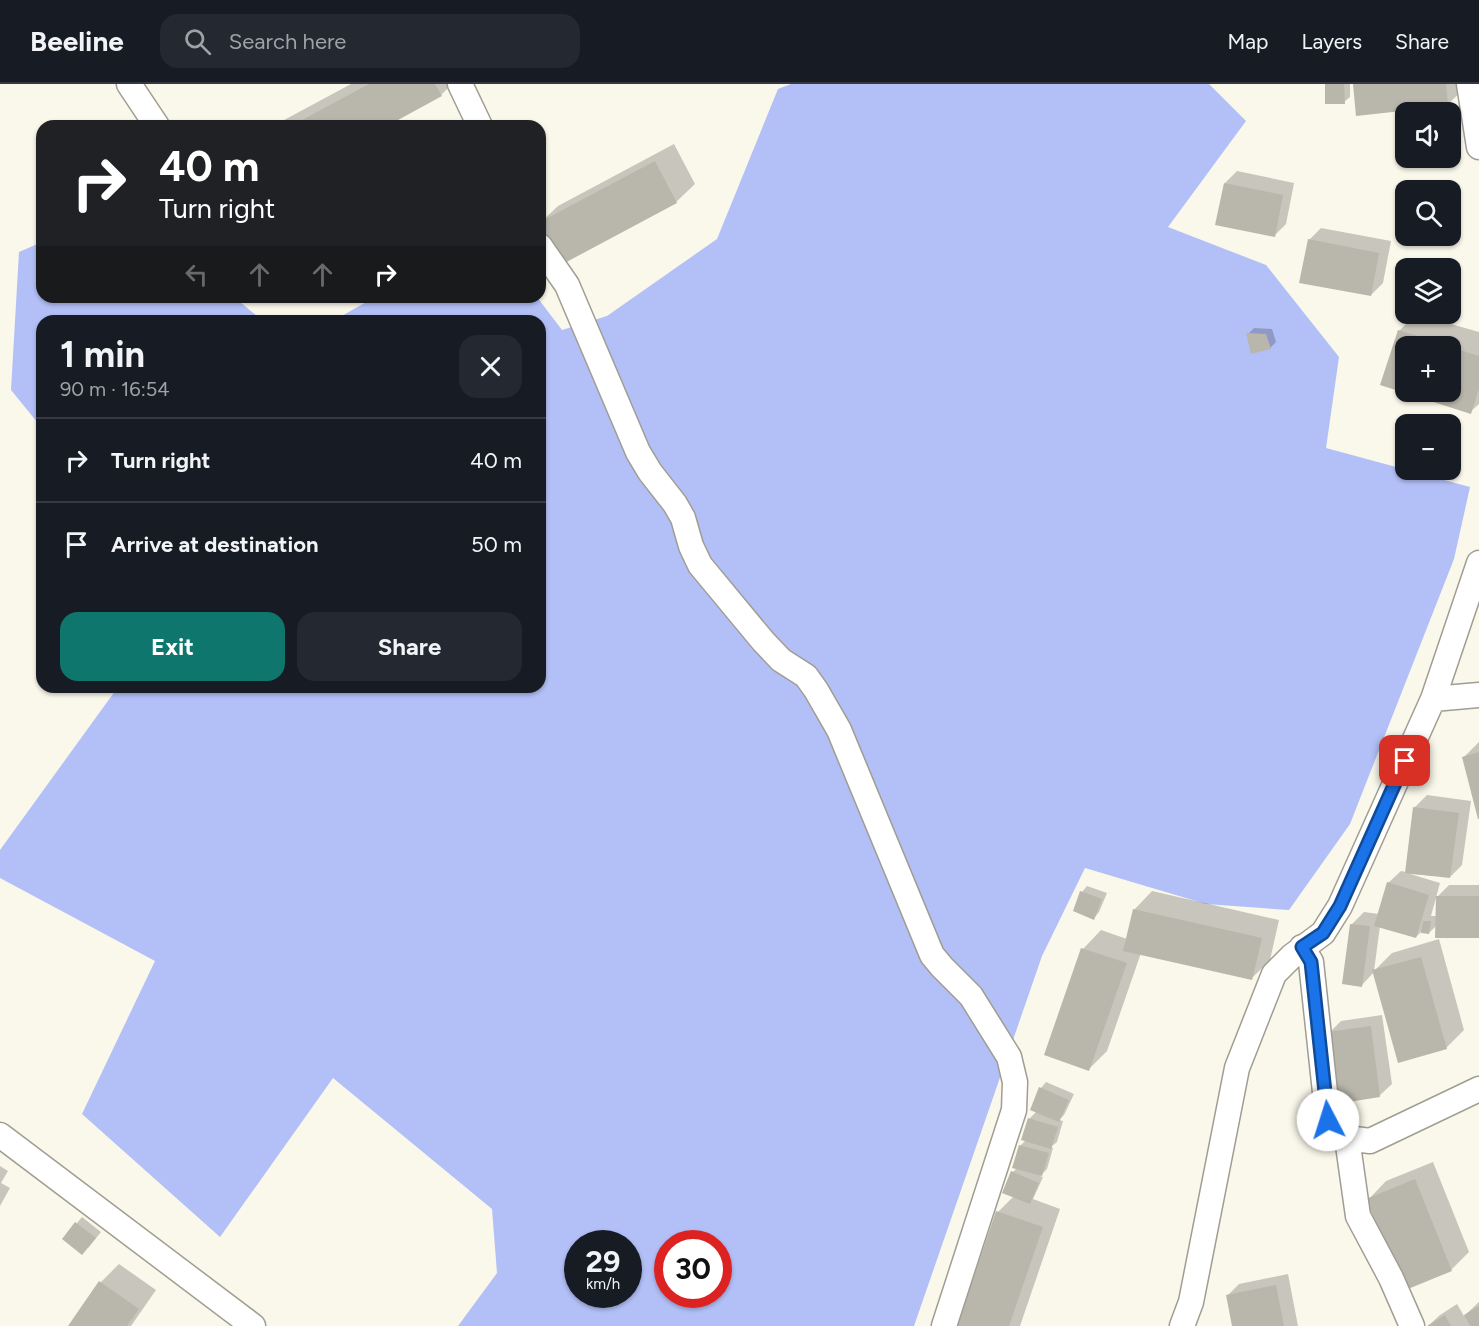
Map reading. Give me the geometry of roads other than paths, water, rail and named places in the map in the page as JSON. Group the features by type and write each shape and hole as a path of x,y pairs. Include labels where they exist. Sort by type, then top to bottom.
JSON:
{"street":[{"path":"129,84 153,120"},
{"path":"460,84 477,120"},
{"path":"1469,84 1479,147"},
{"path":"546,255 567,285 638,452 683,518 690,546 700,565 781,660 806,676 816,690 839,730 932,955 971,996 1009,1057 1015,1082 1014,1110 944,1326"},
{"path":"1182,1326 1191,1302 1237,1068 1274,974 1302,947 1323,933 1340,906 1433,699 1479,563"},
{"path":"1433,699 1479,695"},
{"path":"1302,947 1311,962 1328,1120 1347,1138 1370,1141 1479,1089"},
{"path":"0,1135 253,1326"},
{"path":"1347,1138 1358,1216 1391,1278 1412,1326"}]}
